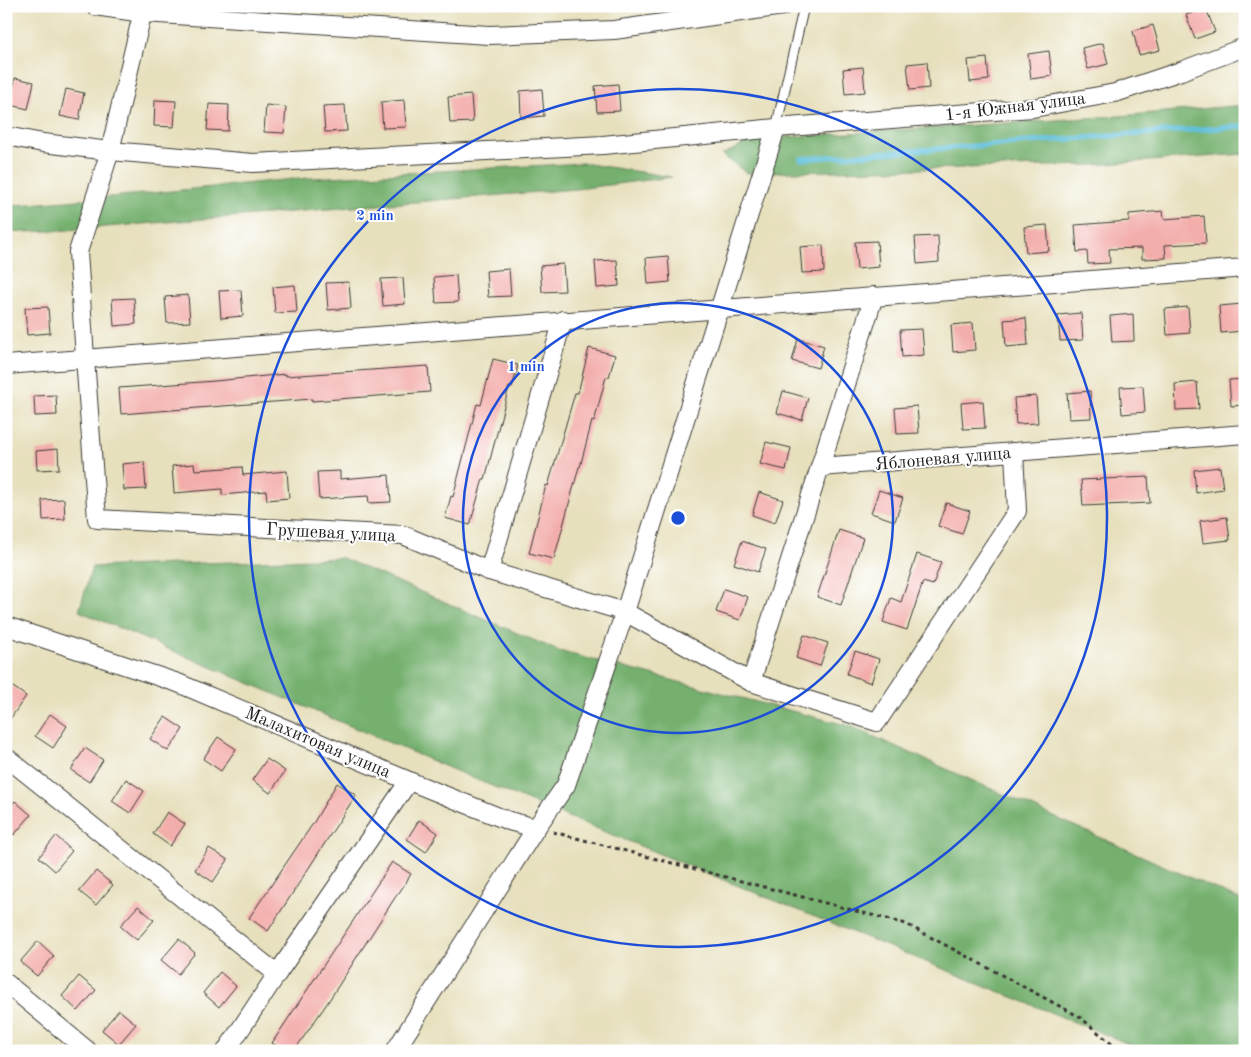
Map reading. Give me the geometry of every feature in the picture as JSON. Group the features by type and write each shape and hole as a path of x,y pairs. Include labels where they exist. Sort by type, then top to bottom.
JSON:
{"street":[{"path":"95,6 489,34 614,30 783,6"},
{"path":"85,358 78,252 110,151 144,9"},
{"name":"1-я Южная улица","path":"6,136 43,143 110,151 254,163 603,145 776,128 1033,108 1115,93 1181,72 1245,47"},
{"path":"395,1051 536,828 566,785 625,612 776,128"},
{"path":"6,365 1245,268"},
{"path":"751,682 874,296"},
{"path":"563,320 488,571 625,612 751,682 877,722 1017,511 1014,452"},
{"name":"Грушевая улица","path":"85,358 97,519 403,535 488,571"},
{"name":"Яблоневая улица","path":"820,467 1245,434"},
{"name":"Малахитовая улица","path":"6,626 178,683 409,781 276,974 226,1051"},
{"path":"6,757 276,974"},
{"path":"409,781 509,821 536,828"},
{"path":"6,983 88,1051"}],"lane":[{"path":"776,128 804,6"}],"path":[{"path":"536,828 906,924 1080,1017 1120,1051"}],"green space":[{"path":"1245,105 1245,154 1092,165 747,173 722,155 755,139 1119,116"},
{"path":"583,163 672,177 576,189 68,230 6,233 6,206 294,179"},
{"path":"342,558 559,651 850,726 1245,902 1245,1051 1146,1051 482,782 79,611 92,567"}],"building":[{"path":"1206,8 1215,32 1195,39 1186,15"},
{"path":"1153,25 1160,50 1139,55 1133,31"},
{"path":"1103,43 1108,64 1088,69 1082,48"},
{"path":"1049,51 1052,76 1031,79 1028,54"},
{"path":"987,58 989,80 970,82 968,60"},
{"path":"927,62 929,88 910,90 907,64"},
{"path":"863,67 865,92 845,94 843,69"},
{"path":"15,78 34,82 28,109 10,105"},
{"path":"618,84 620,111 597,112 595,86"},
{"path":"66,89 84,93 79,120 60,116"},
{"path":"542,89 544,116 521,118 520,91"},
{"path":"471,95 473,122 450,123 448,97"},
{"path":"155,100 176,101 174,127 154,126"},
{"path":"404,100 406,127 383,128 381,102"},
{"path":"209,104 229,105 228,131 207,130"},
{"path":"266,105 286,107 284,133 264,132"},
{"path":"345,105 347,131 325,132 323,106"},
{"path":"1163,211 1164,219 1204,216 1206,243 1165,245 1166,258 1142,259 1142,248 1109,249 1110,263 1088,264 1087,251 1077,252 1075,225 1129,221 1129,214"},
{"path":"1047,225 1049,251 1026,253 1024,227"},
{"path":"938,236 939,262 917,264 915,237"},
{"path":"877,241 879,267 857,269 855,242"},
{"path":"823,245 824,272 802,273 800,247"},
{"path":"668,256 670,282 648,284 646,258"},
{"path":"617,260 619,286 597,288 595,261"},
{"path":"563,264 565,291 542,292 540,266"},
{"path":"509,269 511,296 488,297 486,271"},
{"path":"456,275 458,302 436,303 434,277"},
{"path":"403,278 405,304 383,306 381,279"},
{"path":"349,282 351,308 328,310 326,283"},
{"path":"295,285 297,312 275,313 273,287"},
{"path":"241,290 243,316 221,318 219,291"},
{"path":"188,295 190,322 167,323 165,297"},
{"path":"134,298 136,324 114,326 112,299"},
{"path":"1242,304 1243,331 1221,333 1219,306"},
{"path":"48,307 50,333 27,335 25,308"},
{"path":"1188,307 1190,333 1167,335 1165,309"},
{"path":"1081,313 1083,340 1060,341 1058,315"},
{"path":"1133,314 1134,341 1112,342 1110,316"},
{"path":"1026,318 1028,345 1006,347 1004,320"},
{"path":"973,323 975,350 953,352 951,325"},
{"path":"922,329 924,355 902,357 900,330"},
{"path":"798,339 824,346 818,368 792,361"},
{"path":"589,348 615,355 609,377 606,377 594,422 592,421 554,559 529,553 546,485 548,486 575,393 578,393"},
{"path":"493,359 518,365 512,388 509,387 485,479 483,479 470,525 445,518 451,496 453,497 477,404 481,405"},
{"path":"428,366 430,392 121,414 119,388 286,374 286,376"},
{"path":"1245,379 1245,405 1231,406 1229,380"},
{"path":"1197,382 1199,409 1176,410 1175,384"},
{"path":"1143,386 1145,412 1122,414 1120,387"},
{"path":"783,391 808,398 802,420 777,413"},
{"path":"1090,391 1091,418 1069,419 1067,393"},
{"path":"56,395 57,415 35,416 34,396"},
{"path":"1036,396 1038,423 1016,424 1014,398"},
{"path":"983,401 985,428 963,429 961,403"},
{"path":"917,406 919,433 897,434 895,408"},
{"path":"766,442 791,448 786,470 760,464"},
{"path":"58,449 59,469 37,470 36,451"},
{"path":"144,462 146,489 124,490 122,464"},
{"path":"194,464 195,470 242,467 243,475 287,471 289,498 267,500 266,491 222,495 222,489 174,493 172,466"},
{"path":"1220,467 1223,489 1196,493 1194,470"},
{"path":"340,471 340,479 389,475 391,502 369,503 368,496 319,499 317,472"},
{"path":"1148,477 1150,503 1083,506 1081,480"},
{"path":"879,490 903,498 895,521 871,513"},
{"path":"759,492 783,500 775,523 752,515"},
{"path":"64,499 65,519 43,520 42,500"},
{"path":"946,503 970,511 962,534 938,526"},
{"path":"1227,517 1230,540 1203,543 1200,521"},
{"path":"839,530 863,538 841,605 817,597"},
{"path":"742,541 766,549 758,572 734,564"},
{"path":"917,554 941,562 933,585 923,582 907,630 883,622 891,598 901,602"},
{"path":"724,589 748,597 740,620 716,612"},
{"path":"804,635 828,643 820,666 796,658"},
{"path":"855,651 879,659 871,683 847,674"},
{"path":"6,682 26,696 6,725"},
{"path":"50,714 67,726 53,748 35,736"},
{"path":"165,717 183,729 168,751 150,739"},
{"path":"218,737 236,749 221,771 203,759"},
{"path":"85,748 103,760 89,782 71,770"},
{"path":"267,759 285,771 270,793 252,780"},
{"path":"126,779 144,791 130,813 112,801"},
{"path":"337,783 356,795 268,931 249,918 314,822"},
{"path":"15,801 31,815 14,835 6,828 6,811"},
{"path":"167,812 185,824 170,846 153,834"},
{"path":"419,820 438,833 426,852 407,839"},
{"path":"56,836 72,851 55,871 39,857"},
{"path":"209,848 228,860 213,882 195,870"},
{"path":"392,862 411,874 294,1051 284,1051 272,1043"},
{"path":"96,871 113,885 96,905 79,891"},
{"path":"138,906 154,920 137,940 120,926"},
{"path":"179,939 195,953 178,974 161,960"},
{"path":"38,941 54,956 37,976 20,962"},
{"path":"220,972 236,986 219,1007 203,993"},
{"path":"79,976 96,990 78,1011 62,996"},
{"path":"119,1010 136,1024 119,1044 102,1030"}],"waterway":[{"path":"801,159 1245,126"}]}
